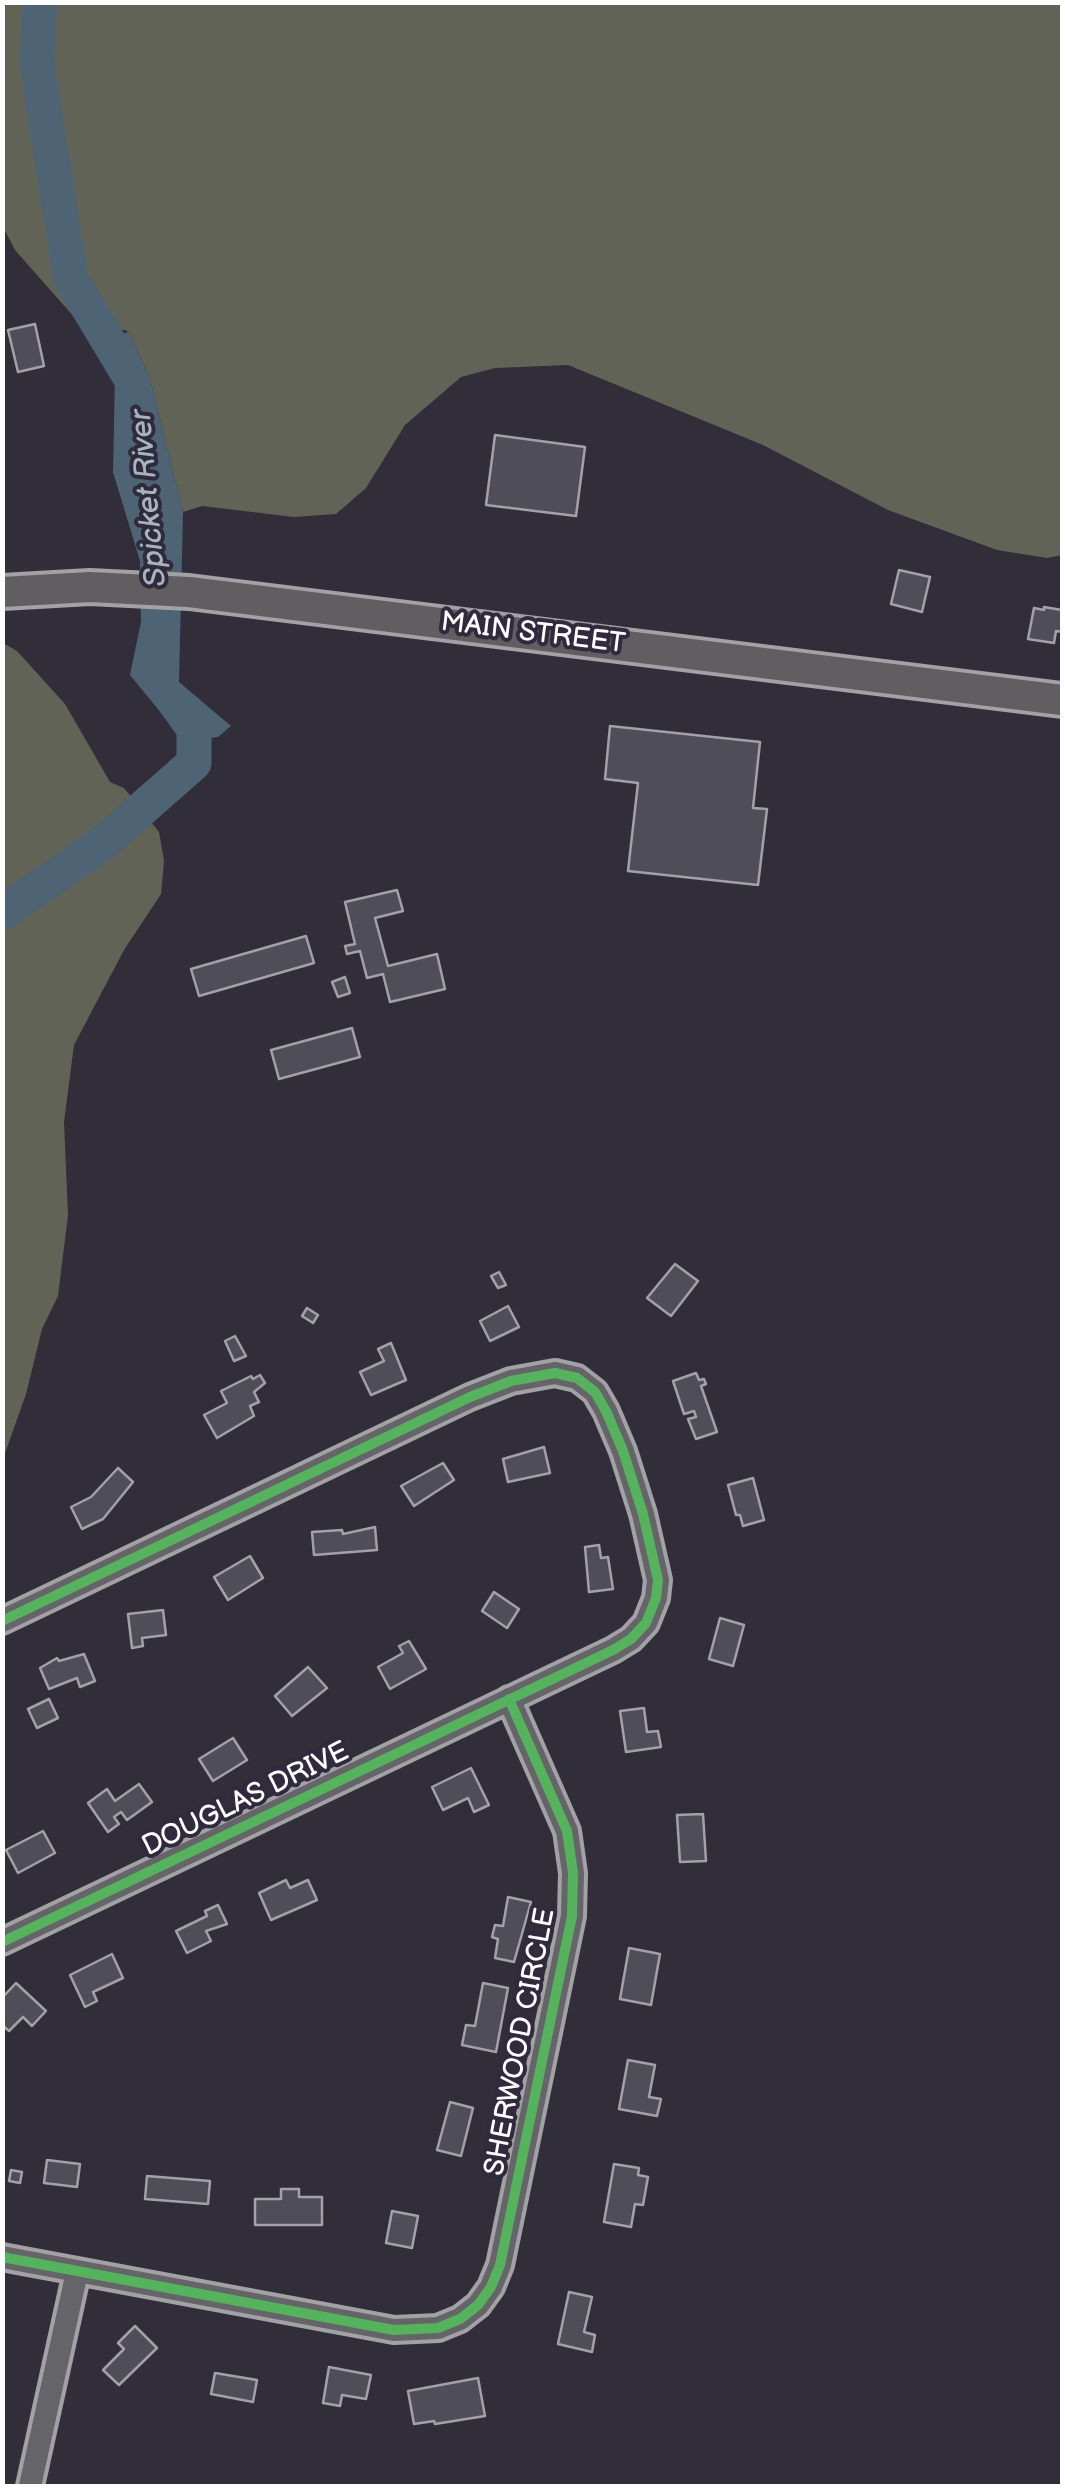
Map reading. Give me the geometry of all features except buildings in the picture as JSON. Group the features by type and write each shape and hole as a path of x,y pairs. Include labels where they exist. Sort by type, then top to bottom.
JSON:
{"main road":[{"name":"MAIN STREET","path":"2,592 90,587 188,592 1062,700"}],"street":[{"path":"2,1621 480,1393 511,1381 555,1373 577,1378 594,1392 606,1411 643,1514 654,1558 656,1598 646,1622 631,1639 509,1700"},
{"name":"DOUGLAS DRIVE","path":"2,1942 509,1700"},
{"name":"SHERWOOD CIRCLE","path":"2,2257 394,2330 438,2328 460,2320 478,2305 500,2265 572,1916 574,1873 567,1831 509,1700"},
{"path":"30,2486 77,2272"}],"shaded area":[{"path":"6,3 1062,3 1062,555 1047,558 997,550 888,510 763,445 568,365 495,368 461,377 405,425 366,488 336,514 294,517 202,506 183,512 149,375 128,331 75,318 15,250 3,227 2,19"},
{"path":"3,643 17,651 65,704 110,782 124,788 159,832 164,861 161,894 124,950 74,1045 64,1122 68,1215 58,1296 42,1329 26,1394 3,1459"}],"water":[{"path":"128,331 149,375 183,512 179,682 231,726 218,737 184,741 130,675 141,622 140,561 113,472 115,375 104,349"}],"waterway":[{"name":"Spicket River","path":"40,2 37,64 71,279 133,382"},
{"name":"Spicket River","path":"2,913 103,843 194,763 194,729 174,701"}],"cycle path":[{"path":"2,1621 470,1397 511,1381 555,1373 577,1378 595,1392 606,1411 643,1514 658,1580 646,1623 613,1650 2,1942"},
{"path":"2,2257 394,2330 438,2328 460,2319 478,2305 500,2265 572,1916 573,1873 567,1831 509,1699"}]}
